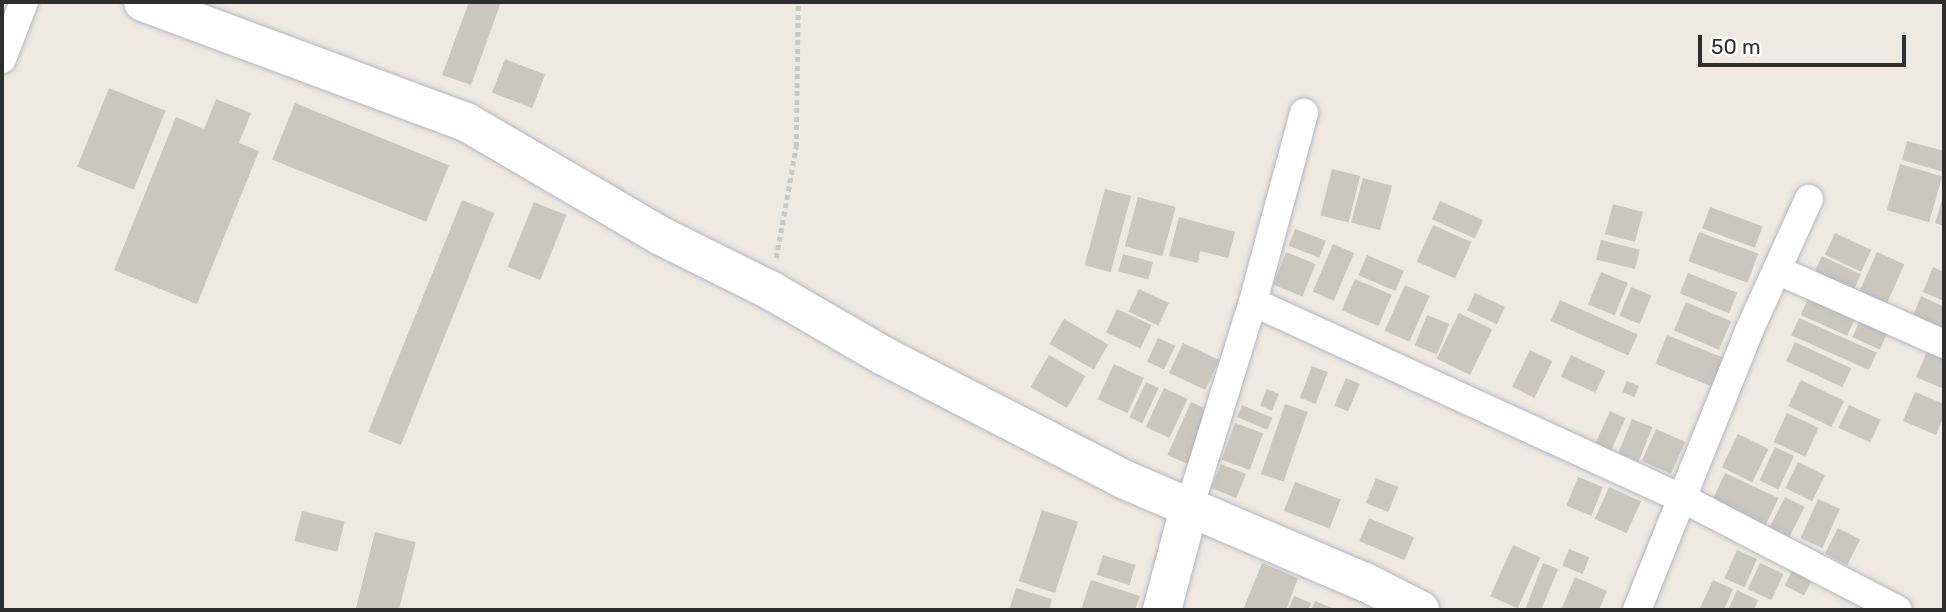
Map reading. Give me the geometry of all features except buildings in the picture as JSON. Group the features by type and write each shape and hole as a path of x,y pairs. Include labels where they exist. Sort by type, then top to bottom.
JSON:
{"main road":[{"path":"143,2 466,122 661,236 770,289 896,362 1123,479 1190,505 1420,610"},
{"path":"1162,610 1190,505"}],"street":[{"path":"2,59 24,2"},
{"path":"1190,505 1253,302 1304,113"},
{"path":"1637,610 1777,271 1810,198"},
{"path":"1777,271 1944,344"},
{"path":"1253,302 1682,498 1898,610"}],"path":[{"path":"770,289 796,147 798,2"}]}
